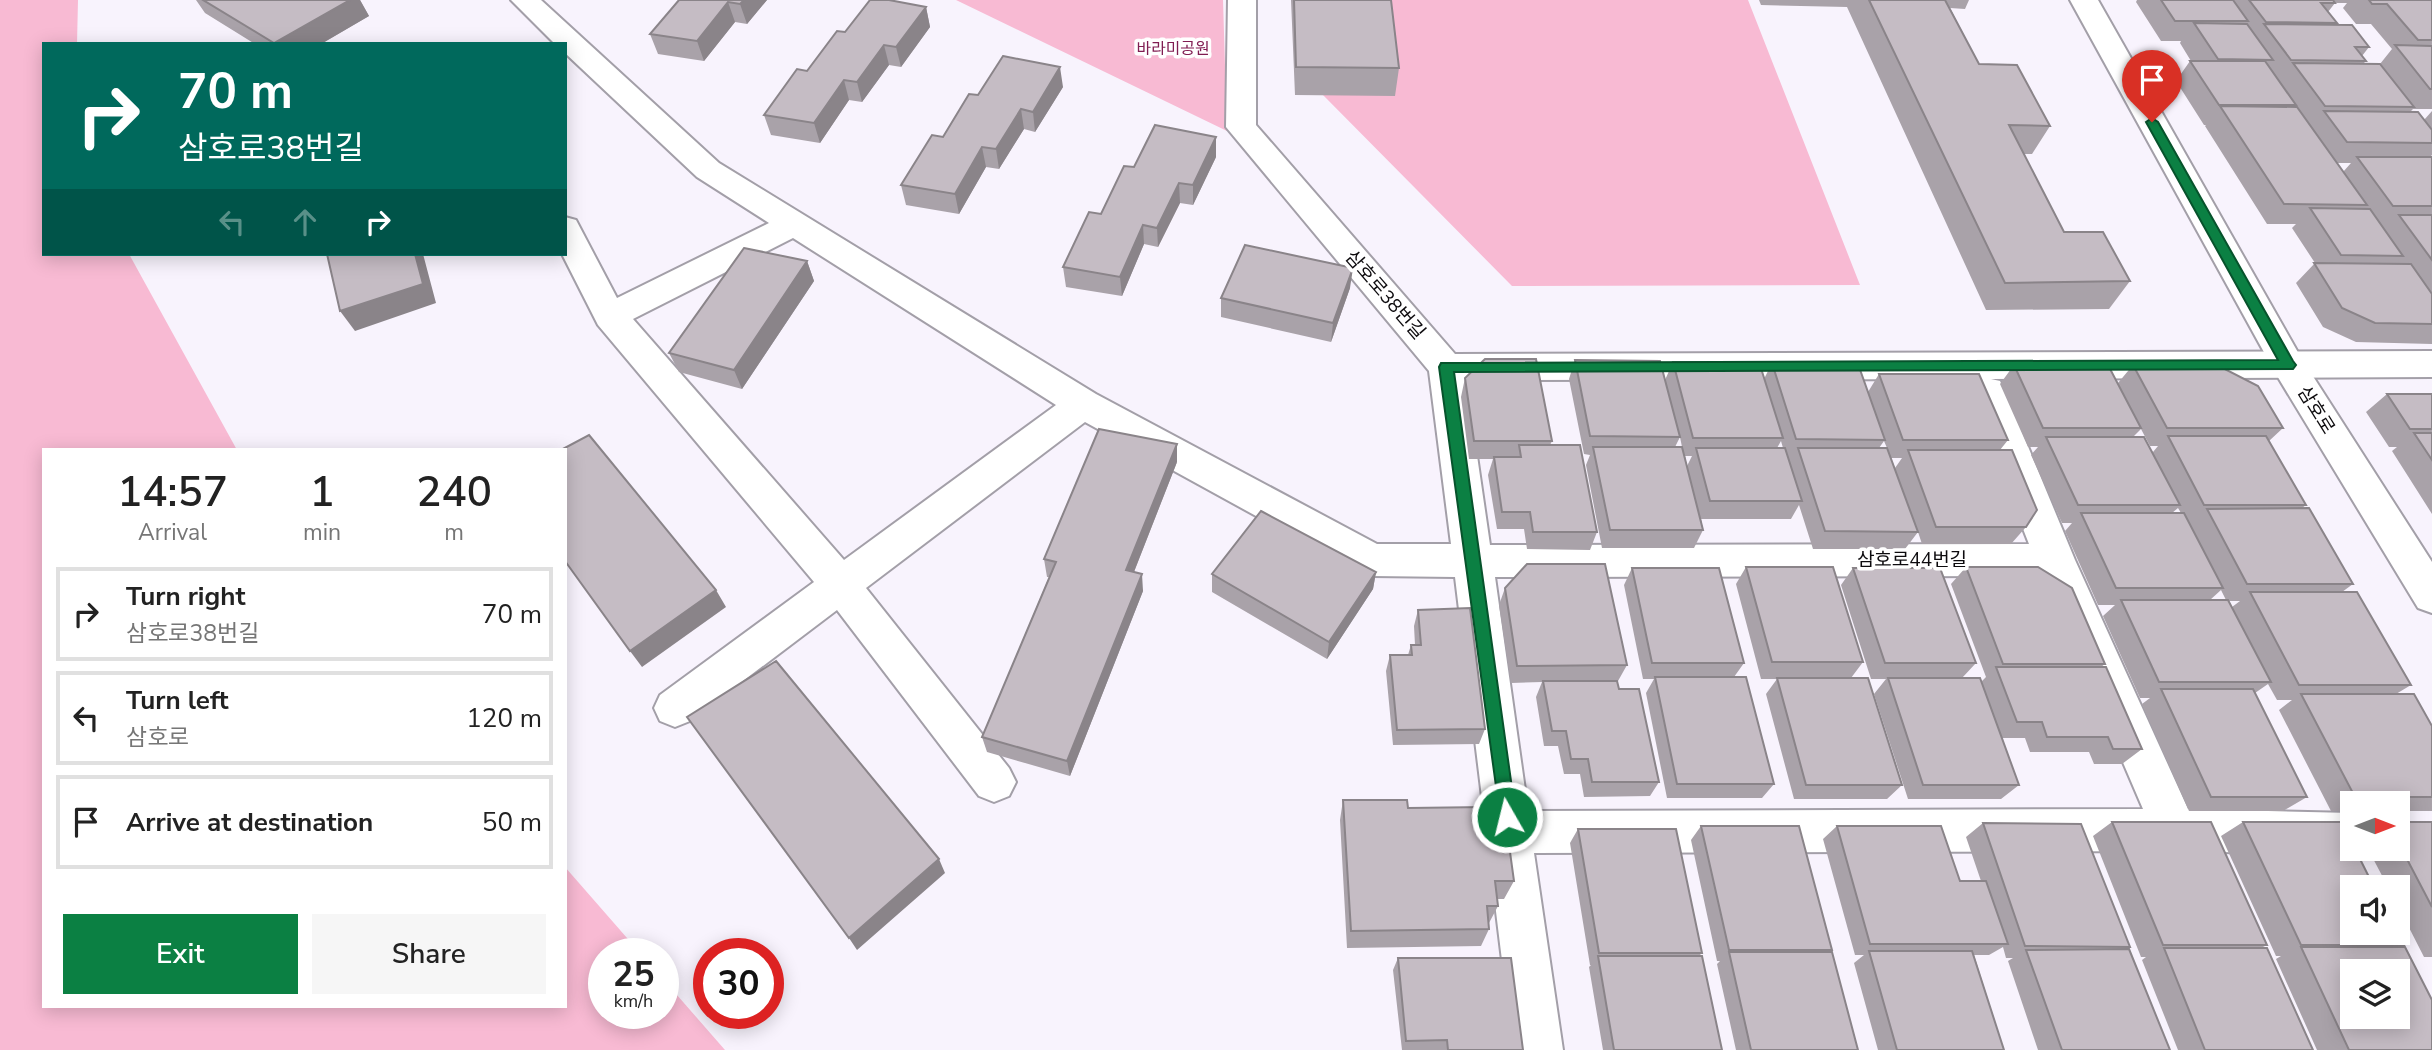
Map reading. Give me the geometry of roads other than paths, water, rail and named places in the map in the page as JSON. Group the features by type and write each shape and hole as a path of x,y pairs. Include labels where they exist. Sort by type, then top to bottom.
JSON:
{"street":[{"name":"삼호로44번길","path":"525,0 708,170 1083,404 1372,560 2055,560"},
{"name":"삼호로38번길","path":"1242,0 1241,127 1446,367"},
{"name":"삼호로","path":"2084,0 2288,365 2432,596"},
{"path":"610,316 794,224"},
{"path":"567,232 610,316 840,584 994,782"},
{"path":"1538,1050 1446,367 2432,364"},
{"path":"1976,365 2055,560 2175,830"},
{"path":"675,708 1083,404"},
{"path":"1509,832 2175,830 2340,834"}],"park label":[{"name":"바라미공원","path":"1173,49"}]}
